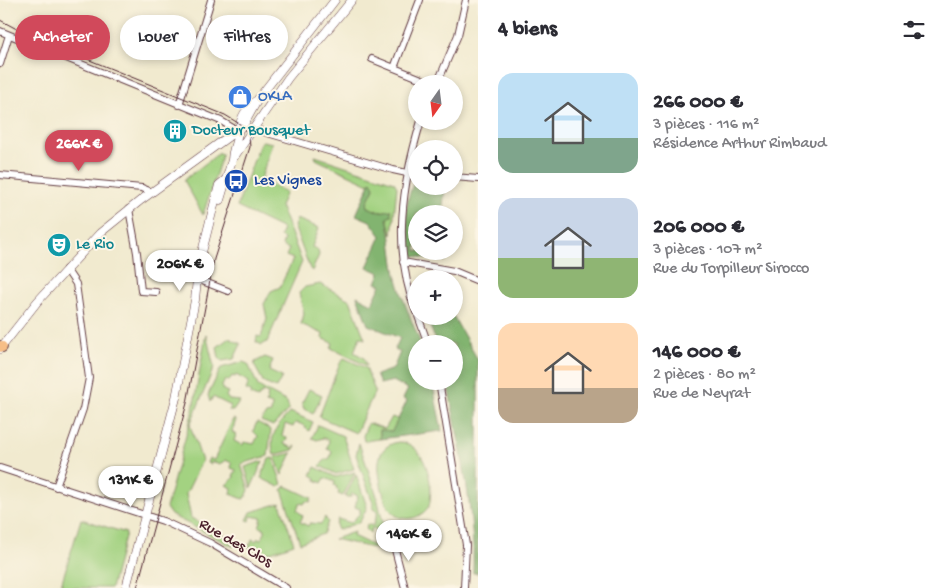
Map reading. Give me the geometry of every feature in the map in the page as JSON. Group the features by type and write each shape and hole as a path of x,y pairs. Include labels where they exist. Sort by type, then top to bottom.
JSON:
{"street":[{"path":"179,105 211,0"},
{"path":"1,347 66,269 100,233 152,192 238,131 247,122 258,99 335,0"},
{"path":"232,156 254,129 288,78 352,0"},
{"path":"394,68 420,0"},
{"path":"440,75 458,35 466,0"},
{"path":"0,31 221,121 238,131 254,129 407,174"},
{"path":"0,64 9,35"},
{"path":"372,60 412,75"},
{"path":"254,129 253,120 258,99"},
{"path":"408,286 403,262 401,230 407,174 419,130"},
{"path":"121,588 166,436 179,384 196,282 219,185 224,180 238,131"},
{"path":"217,146 223,145 232,156"},
{"path":"0,175 142,188 152,192"},
{"path":"463,178 478,179"},
{"path":"129,209 138,252 141,291 156,292"},
{"path":"403,262 454,271 478,282"},
{"path":"56,487 83,409 89,378 76,284 66,269"},
{"path":"196,282 228,291"},
{"path":"440,390 466,545 464,588"},
{"name":"Rue des Clos","path":"0,468 143,515 194,534 286,588"},
{"path":"126,588 143,515"},
{"path":"393,542 405,588"}],"green space":[{"path":"263,141 272,143 261,179 286,192 280,206 302,262 267,342 262,345 256,342 257,336 261,337 267,319 264,304 271,291 280,287 293,259 286,256 289,249 282,246 284,239 280,236 283,229 237,207 260,143"},
{"path":"219,153 222,155 203,215 184,180"},
{"path":"315,156 394,182 397,187 392,235 387,218 391,210 379,212 368,207 367,202 374,188 371,181 369,184 316,159"},
{"path":"371,181 374,188 367,202 368,207 379,212 391,210 391,216 387,218 396,275 408,311 408,325 413,325 417,335 408,335 408,389 393,381 380,384 376,375 393,369 400,352 395,349 400,338 368,325 357,296 372,304 381,285 376,283 380,273 367,267 381,236 370,221 356,215"},
{"path":"409,195 444,195 443,205 408,205 408,255 406,209"},
{"path":"297,219 319,228 312,247 318,250 319,255 312,271 294,226"},
{"path":"320,284 350,300 365,339 360,337 354,352 364,358 367,366 331,348 333,343 322,338 323,334 301,324 304,314 299,293 305,287"},
{"path":"430,325 458,325 478,360 478,573 473,573 472,527 469,502 449,390 463,390 463,335 433,335"},
{"path":"206,334 214,367 190,425 202,461 186,494 191,518 226,536 234,547 171,515 166,508 193,410"},
{"path":"229,338 241,344 234,359 222,361 219,358 217,347"},
{"path":"265,357 273,360 269,371 282,377 276,388 264,383 254,365 255,362"},
{"path":"344,358 366,368 375,391 356,433 319,417 339,365"},
{"path":"243,362 248,364 258,386 287,402 289,409 273,426 261,421 266,414 271,413 272,405 266,403 268,394 263,392 258,398 250,395 251,392 246,390 249,382 236,375 235,377 232,376 229,381 225,380 222,386 223,390 228,392 226,396 229,400 240,401 233,411 229,411 231,406 213,397 210,402 208,395 221,368"},
{"path":"309,389 322,395 313,414 304,409 302,403"},
{"path":"408,389 434,390 442,431 380,439 380,430 392,431 407,401 403,399"},
{"path":"290,412 313,422 309,431 300,424 295,423 293,427 285,424 282,436 287,438 284,444 293,448 296,446 293,450 274,455 272,448 273,436 278,426"},
{"path":"392,417 399,420 392,431 380,430 380,439 364,441 363,436 368,423 385,429"},
{"path":"233,419 236,420 232,432 236,435 234,441 243,445 244,442 254,444 258,436 253,431 257,422 271,430 268,456 241,464 249,490 243,499 231,494 232,488 226,485 235,477 233,476 236,470 231,468 232,463 225,460 220,465 212,462 211,464 207,463 209,458 214,460"},
{"path":"318,425 343,436 354,469 336,474 320,466 325,460 330,458 332,451 327,449 329,440 312,438"},
{"path":"398,442 407,444 415,449 421,456 429,476 429,506 420,515 415,517 403,518 392,512 385,501 382,489 379,474 381,454 384,449"},
{"path":"359,443 376,493 390,552 334,539 354,532 353,536 378,548 384,534 372,528 370,533 366,529 367,524 373,526 378,512 373,509 373,503 356,455"},
{"path":"292,453 282,475 275,457"},
{"path":"273,458 282,484 279,487 261,478 269,459"},
{"path":"263,461 251,488 245,467"},
{"path":"315,467 336,477 355,472 343,496 338,494 339,491 334,485 335,482 325,478 322,483 315,480 316,478 311,475"},
{"path":"356,474 367,507 360,522 338,530 336,525 338,519 351,523 360,513 360,509 355,507 358,496 352,493 351,497 345,497"},
{"path":"286,486 312,498 310,502 300,503 297,510 303,516 300,522 308,526 310,523 321,524 325,517 328,522 323,534 300,543 282,490"},
{"path":"280,503 294,544 265,554 246,546 250,545 252,539 256,541 258,538 261,539 265,533 265,529 259,527 262,518 251,516 250,521 247,520 251,512"},
{"path":"81,519 126,533 111,588 60,588"}],"tram line":[{"path":"0,20 28,35 225,115 243,126 249,136 250,147 214,259 187,403 137,588"}],"place":[{"name":"OKLA","path":"240,97"},
{"name":"Docteur Bousquet","path":"175,131"},
{"name":"Les Vignes","path":"236,181"},
{"name":"Le Rio","path":"59,245"}]}
